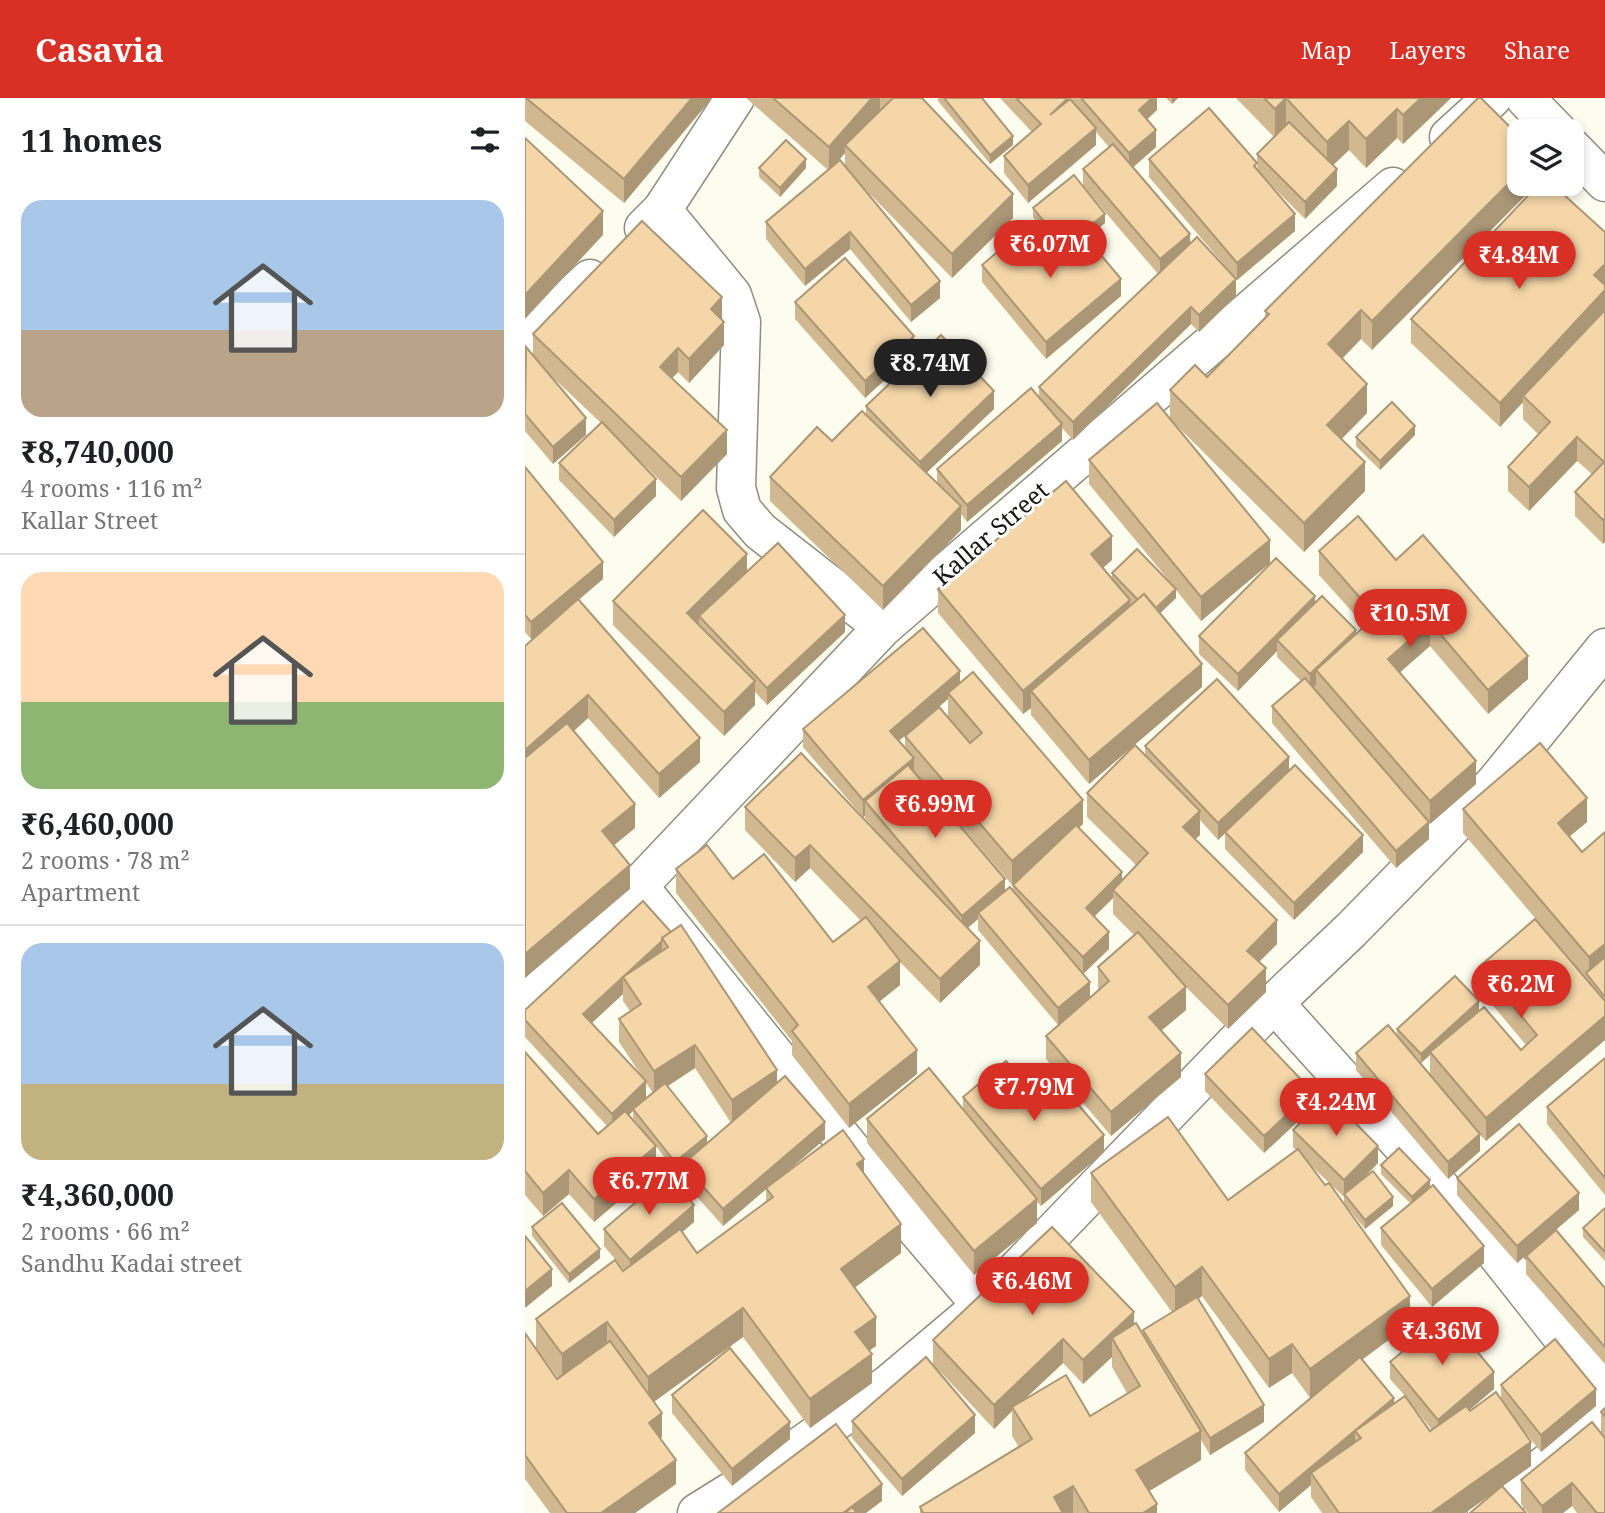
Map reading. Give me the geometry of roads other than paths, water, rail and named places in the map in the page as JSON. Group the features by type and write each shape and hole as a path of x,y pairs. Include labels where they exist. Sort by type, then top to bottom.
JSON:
{"street":[{"path":"525,339 662,209 735,98"},
{"name":"Kallar Street","path":"525,1006 883,627 1339,236 1492,98"},
{"path":"1525,98 1545,119"},
{"path":"1584,159 1605,181"},
{"path":"662,209 732,295 741,322 736,488 742,510 760,531 883,627"},
{"path":"697,1513 769,1468 889,1384 982,1306 1273,1003 1351,930 1495,783 1605,648"},
{"path":"639,887 901,1211 982,1306"},
{"path":"1273,1003 1473,1224 1605,1391"},
{"path":"1487,1513 1605,1416"}]}
